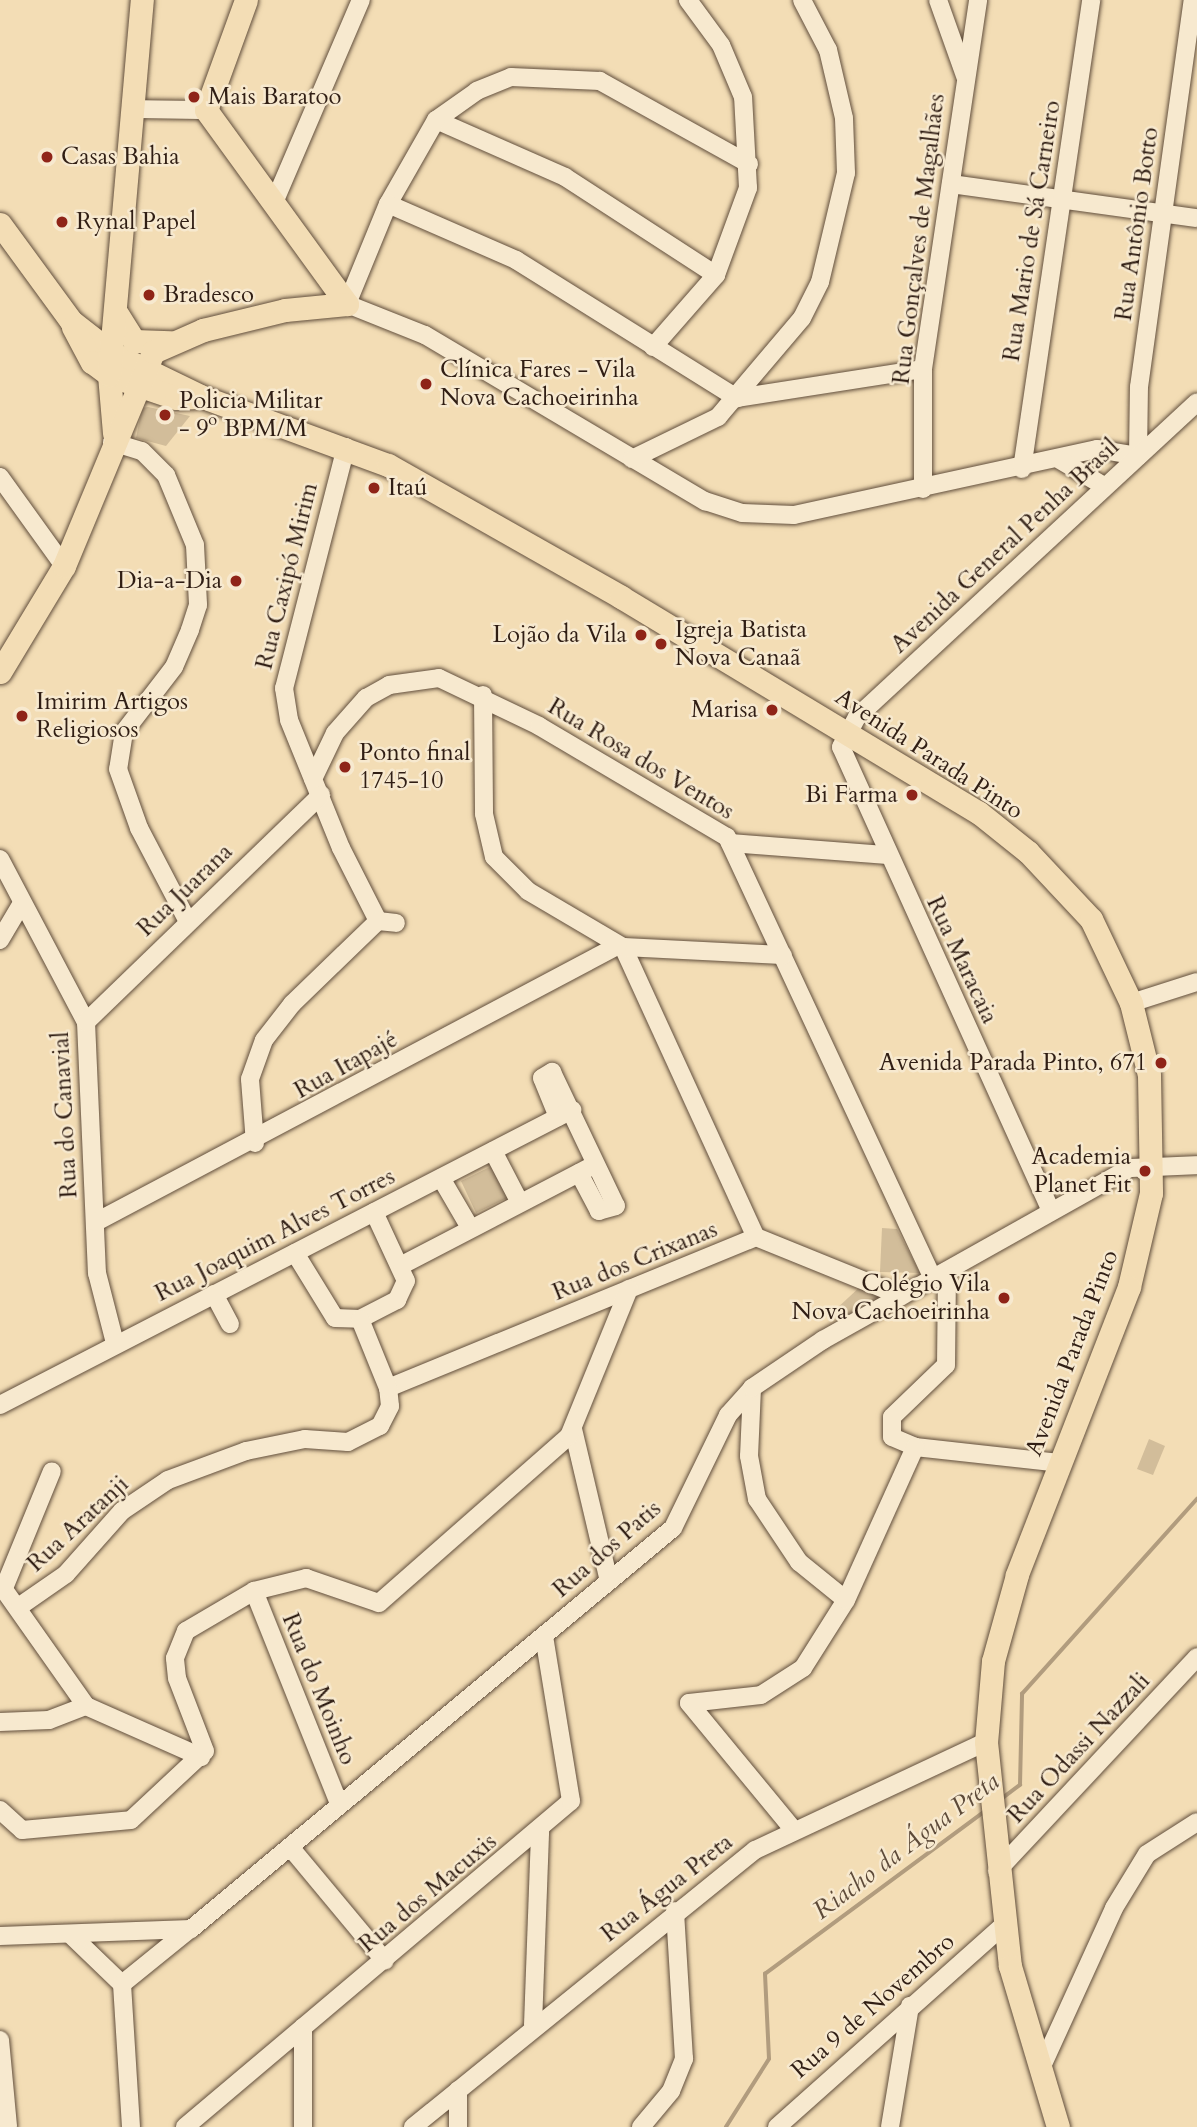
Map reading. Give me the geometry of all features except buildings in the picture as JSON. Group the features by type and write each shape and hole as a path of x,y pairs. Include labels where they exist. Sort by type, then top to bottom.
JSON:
{"main road":[{"path":"113,438 111,364 142,0"},
{"path":"246,0 206,110 347,304"},
{"name":"Avenida Parada Pinto","path":"0,224 71,321 111,364 184,400 200,396"},
{"path":"0,671 64,565 113,438 153,352 173,341 285,310 347,304"},
{"path":"71,321 100,324 117,306"},
{"path":"117,306 134,341 173,341"},
{"path":"170,380 173,341"},
{"name":"Avenida Parada Pinto","path":"140,378 170,380 200,396 346,447 850,730 978,812 1076,897 1131,1003 1149,1075 1153,1164 1129,1287 1059,1463 1001,1626 986,1742 1003,1925 1020,2003 1044,2064 1058,2127"}],"street":[{"path":"273,205 361,0"},
{"path":"653,347 716,275 741,220 749,164 733,68 688,0"},
{"path":"632,459 705,427 737,398 802,317 820,282 846,173 838,83 802,0"},
{"name":"Rua Gonçalves de Magalhães","path":"923,489 923,369 965,76 938,0"},
{"path":"965,76 978,0"},
{"name":"Rua Mario de Sá Carneiro","path":"1022,469 1091,0"},
{"name":"Rua Antônio Botto","path":"1138,456 1135,430 1162,214 1193,0"},
{"path":"749,164 622,90 578,77 511,77 477,91 436,120 388,204 347,304 425,335 718,508 742,513 794,515 1022,469 1097,449 1138,456"},
{"path":"133,109 206,110"},
{"path":"436,120 565,177 716,275"},
{"path":"951,184 1197,218"},
{"path":"388,204 516,260 737,398 923,369"},
{"name":"Avenida General Penha Brasil","path":"850,730 1104,486 1197,402"},
{"path":"113,438 142,451 166,475 195,545 198,605 190,631 174,667 124,732 118,769 139,828 187,920"},
{"name":"Rua Caxipó Mirim","path":"255,1143 250,1079 264,1040 292,1004 387,922 317,787 289,720 284,688 346,447"},
{"path":"1060,460 1104,486"},
{"path":"0,477 64,565"},
{"name":"Rua Rosa dos Ventos","path":"317,787 350,714 388,685 439,678 483,695 730,843 940,1275"},
{"path":"483,695 484,814 494,857 528,891 620,946 783,955"},
{"name":"Rua Maracaia","path":"850,730 841,754 885,855 1051,1211"},
{"name":"Rua Juarana","path":"86,1022 317,787"},
{"path":"730,843 885,855"},
{"name":"Rua do Canavial","path":"0,859 86,1022 99,1293 115,1343"},
{"path":"0,940 22,903"},
{"path":"620,946 756,1237"},
{"name":"Rua Itapajé","path":"96,1222 255,1143 620,946"},
{"path":"1131,1003 1197,982"},
{"name":"Rua Joaquim Alves Torres","path":"0,1405 115,1343 565,1113 596,1163"},
{"path":"493,1151 519,1201"},
{"path":"402,1265 469,1226 596,1163 616,1206 599,1211 579,1173"},
{"name":"Rua dos Patis","path":"122,1983 290,1847 682,1518 728,1415 752,1388 901,1296 1129,1168 1153,1164 1197,1165"},
{"path":"441,1178 469,1226"},
{"path":"295,1253 325,1309 335,1318 359,1319 405,1294 402,1265 374,1212"},
{"name":"Rua dos Crixanas","path":"387,1388 756,1237 901,1296"},
{"path":"940,1275 946,1365 889,1424 895,1441 915,1447 1059,1463"},
{"path":"0,1810 22,1830 124,1824 201,1757 205,1748 177,1678 178,1644 197,1621 254,1591 318,1578 379,1603 552,1455 573,1429 629,1289"},
{"path":"214,1294 230,1324"},
{"path":"359,1319 387,1388"},
{"name":"Rua Aratanji","path":"20,1606 66,1574 144,1494 246,1451 364,1436 387,1417 387,1388"},
{"path":"752,1388 749,1456 757,1499 799,1562 846,1600"},
{"path":"573,1429 609,1581"},
{"path":"793,1829 689,1703 738,1700 782,1685 821,1644 846,1600 915,1447"},
{"path":"2,1586 52,1471"},
{"name":"Rua Aratanji","path":"2,1586 20,1606 86,1706"},
{"name":"Rua do Moinho","path":"254,1591 339,1804"},
{"name":"Rua dos Macuxis","path":"186,2127 571,1801 574,1789 544,1636"},
{"name":"Rua Odassi Nazzali","path":"997,1871 1197,1657"},
{"path":"0,1722 49,1720 86,1706 201,1757"},
{"name":"Rua Água Preta","path":"413,2127 533,2025 675,1911 793,1829 986,1742"},
{"path":"1044,2064 1114,1908 1147,1854 1197,1822"},
{"path":"533,2025 540,1830"},
{"path":"290,1847 385,1961"},
{"path":"641,2127 671,2091 684,2059 675,1911"},
{"name":"Rua 9 de Novembro","path":"777,2127 1003,1925"},
{"path":"0,1936 191,1929"},
{"path":"71,1935 122,1983 131,2127"},
{"path":"890,2127 910,2006"},
{"path":"303,2027 303,2127"},
{"path":"0,2040 3,2097 8,2127"},
{"path":"458,2090 458,2127"}],"shaded area":[{"path":"142,408 190,416 166,446 136,438"},
{"path":"496,1164 511,1196 476,1213 461,1181"},
{"path":"882,1228 897,1229 920,1273 880,1272"},
{"path":"862,1285 879,1298 842,1320 835,1310"},
{"path":"1149,1439 1165,1446 1153,1475 1137,1469"}],"waterway":[{"name":"Riacho da Água Preta","path":"1000,1800 1020,1785 1022,1694 1197,1499"},
{"name":"Riacho da Água Preta","path":"726,2127 769,2059 765,1974 985,1811"}],"place":[{"name":"Mais Baratoo","path":"194,97"},
{"name":"Casas Bahia","path":"47,157"},
{"name":"Rynal Papel","path":"62,222"},
{"name":"Bradesco","path":"149,295"},
{"name":"Clínica Fares - Vila Nova Cachoeirinha","path":"426,384"},
{"name":"Policia Militar - 9º BPM/M","path":"165,415"},
{"name":"Itaú","path":"374,488"},
{"name":"Dia-a-Dia","path":"236,581"},
{"name":"Lojão da Vila","path":"641,635"},
{"name":"Igreja Batista Nova Canaã","path":"661,644"},
{"name":"Marisa","path":"772,710"},
{"name":"Imirim Artigos Religiosos","path":"22,716"},
{"name":"Ponto final 1745-10","path":"345,767"},
{"name":"Bi Farma","path":"912,795"},
{"name":"Avenida Parada Pinto, 671","path":"1161,1063"},
{"name":"Academia Planet Fit","path":"1145,1171"},
{"name":"Colégio Vila Nova Cachoeirinha","path":"1004,1298"}]}
